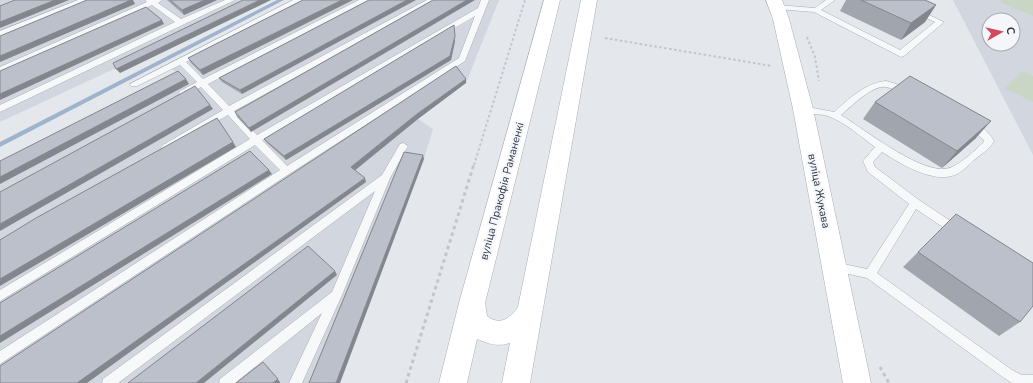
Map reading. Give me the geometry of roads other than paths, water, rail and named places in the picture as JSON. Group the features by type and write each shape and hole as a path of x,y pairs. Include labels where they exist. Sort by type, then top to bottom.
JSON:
{"street":[{"name":"вуліца Пракофія Раманенкі","path":"453,383 472,303 552,0"},
{"path":"516,383 589,0"},
{"name":"вуліца Жукава","path":"776,3 803,109 857,383"},
{"path":"472,303 474,318 479,325 486,330 495,333 513,331 520,326 529,312"}],"lane":[{"path":"0,34 84,0"},
{"path":"0,110 180,22 231,0"},
{"path":"134,84 181,62 300,0"},
{"path":"174,98 365,0"},
{"path":"159,151 228,111 432,0"},
{"path":"816,10 831,0"},
{"path":"776,3 816,10 901,54 940,22 891,0"},
{"path":"0,70 153,1 180,22"},
{"path":"0,296 256,140 484,4"},
{"path":"0,358 286,171 462,59 484,4"},
{"path":"181,62 286,171"},
{"path":"835,115 874,85 879,84 894,86 914,96"},
{"path":"803,109 835,115 881,148 930,173 949,173 954,171 989,141 987,136 980,130 960,120"},
{"path":"295,383 336,294 385,178 403,146"},
{"path":"881,148 868,161 870,169 915,203 967,238"},
{"path":"108,383 385,178"},
{"path":"870,274 915,203"},
{"path":"834,267 870,274 1008,374 1021,381 1033,381"},
{"path":"225,383 336,294"}],"waterway":[{"path":"0,145 281,0"}]}
